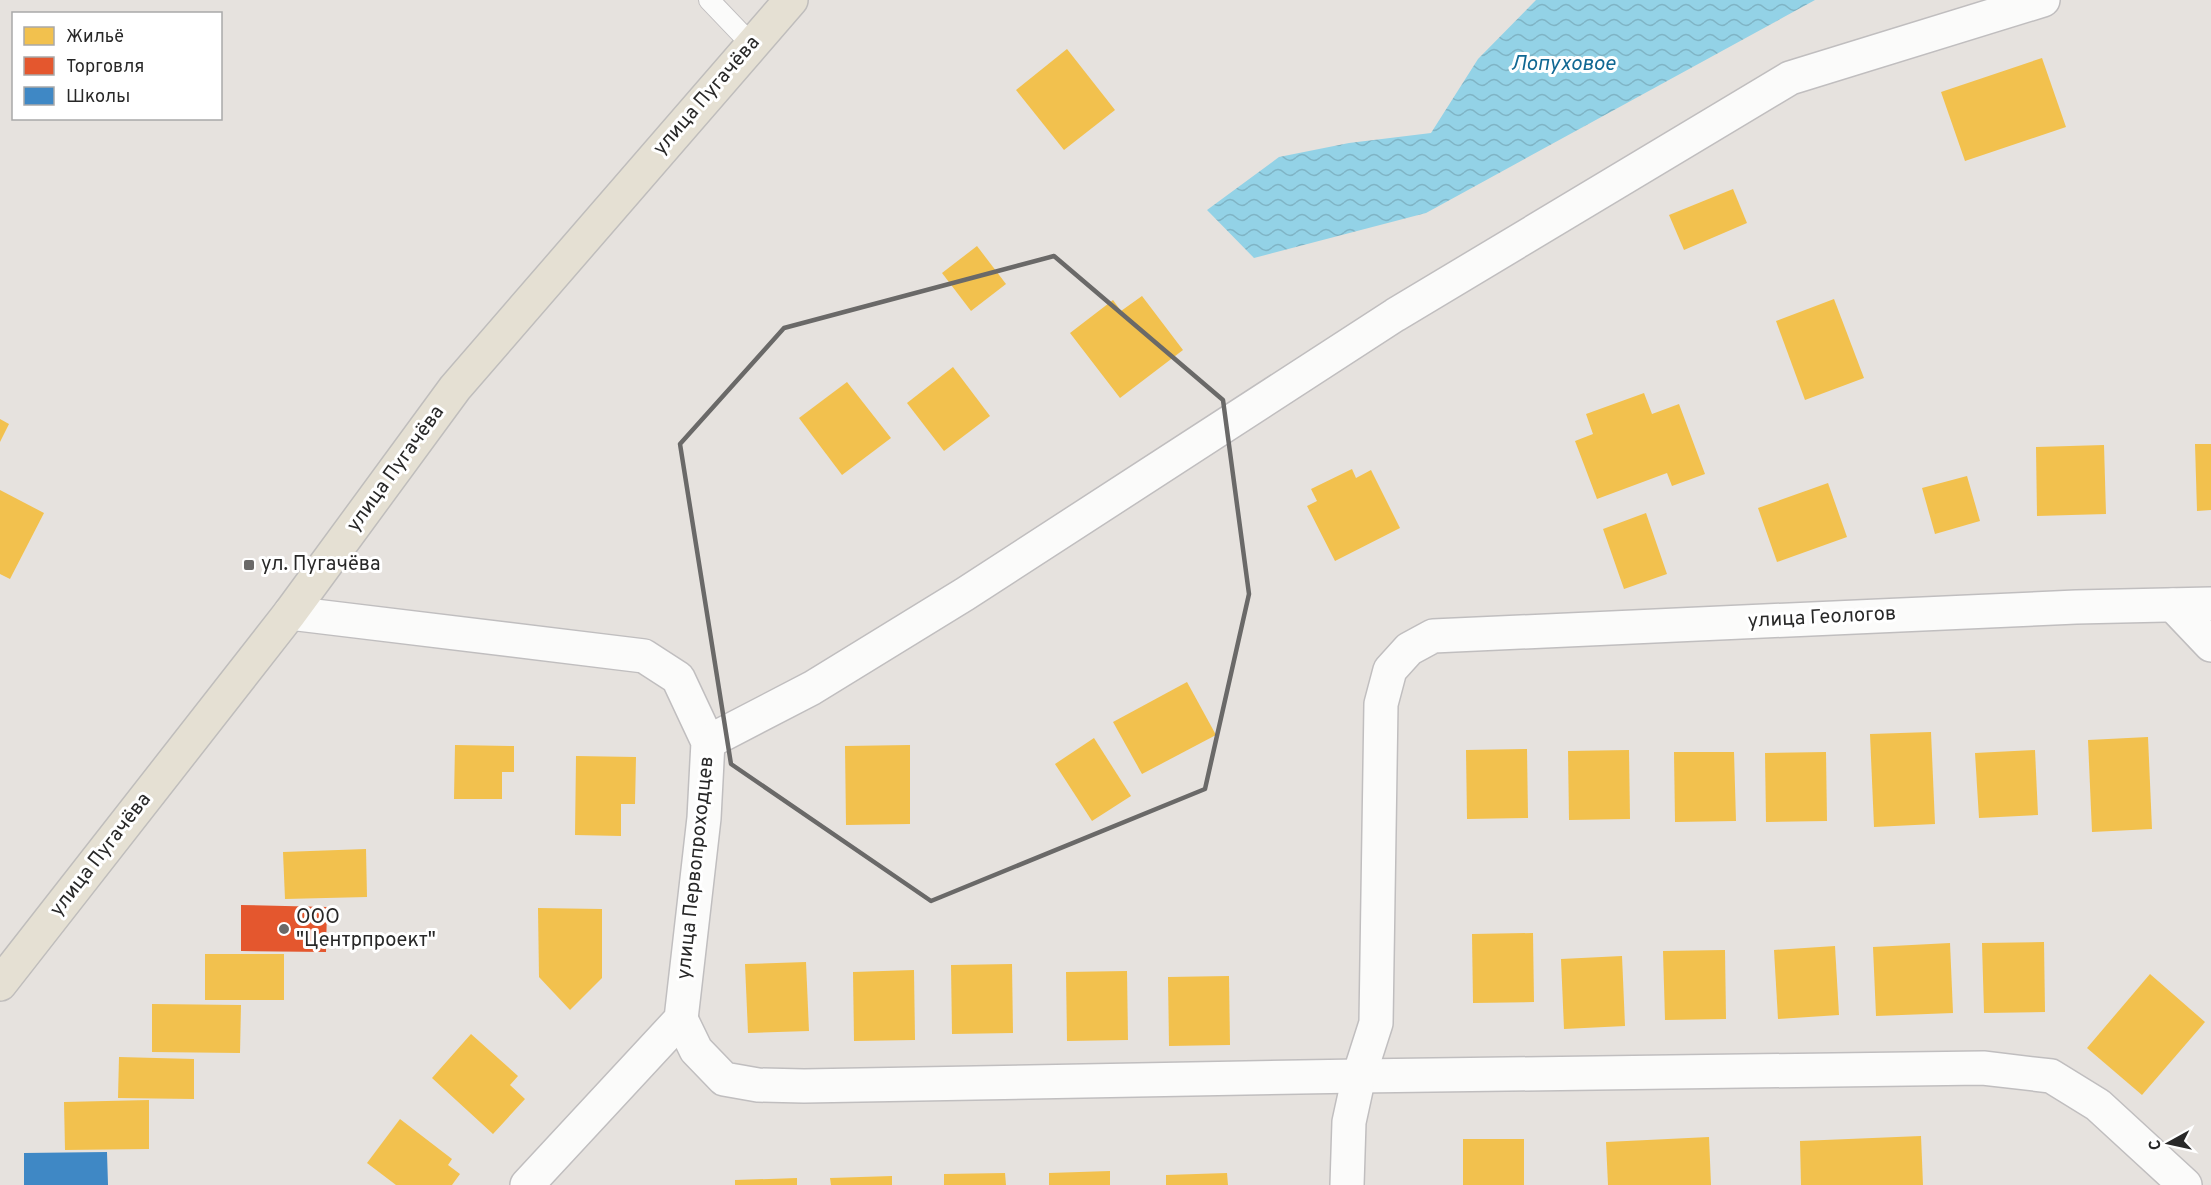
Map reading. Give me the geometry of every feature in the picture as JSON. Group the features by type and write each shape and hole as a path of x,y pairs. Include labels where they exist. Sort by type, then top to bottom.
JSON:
{"main road":[{"name":"улица Пугачёва","path":"0,984 290,613 455,388 791,0"}],"street":[{"path":"708,742 812,688 965,594 1395,315 1790,78 2043,0"},
{"name":"улица Геологов","path":"1359,1076 1376,1023 1381,704 1390,670 1409,649 1433,636 2076,607 2211,604"},
{"path":"2173,605 2211,645"},
{"name":"улица Первопроходцев","path":"290,613 644,656 678,678 708,742 704,818 681,1019"},
{"path":"527,1185 681,1019 696,1050 724,1079 758,1085 1983,1068 2051,1076 2098,1106 2185,1185"},
{"path":"1347,1185 1348,1122 1359,1076"}],"lane":[{"path":"709,0 752,45"}],"highlighted area":[{"path":"1054,256 1223,400 1249,594 1205,789 931,901 731,764 680,444 784,328"}],"water":[{"name":"Лопуховое","path":"1536,0 1815,0 1426,213 1254,258 1207,210 1279,157 1349,143 1431,133 1478,59"}],"building: Жильё":[{"path":"1067,49 1115,110 1064,150 1016,90"},
{"path":"2042,58 2066,127 1965,161 1941,92"},
{"path":"1733,189 1747,223 1684,250 1669,215"},
{"path":"977,246 1006,284 971,311 942,273"},
{"path":"1142,296 1183,350 1120,398 1070,333 1113,300 1121,311"},
{"path":"1834,299 1864,378 1805,400 1776,321"},
{"path":"953,367 990,416 944,451 907,403"},
{"path":"847,382 891,438 842,475 799,418"},
{"path":"1644,393 1652,414 1679,404 1705,474 1672,486 1667,473 1597,499 1575,441 1593,434 1586,414"},
{"path":"0,419 9,424 0,442"},
{"path":"2195,444 2211,444 2211,510 2197,511"},
{"path":"2104,445 2106,514 2037,516 2036,447"},
{"path":"1352,469 1356,478 1371,470 1400,528 1335,561 1307,506 1317,501 1311,489"},
{"path":"1967,476 1980,521 1935,534 1922,488"},
{"path":"1828,483 1847,537 1777,562 1758,508"},
{"path":"0,490 44,513 10,579 0,574"},
{"path":"1646,513 1667,574 1624,589 1603,529"},
{"path":"1187,682 1216,735 1142,774 1113,722"},
{"path":"1931,732 1935,824 1874,827 1870,734"},
{"path":"2148,737 2152,829 2092,832 2088,740"},
{"path":"1094,738 1131,796 1092,821 1055,764"},
{"path":"455,745 514,746 514,772 502,772 502,799 454,799"},
{"path":"910,745 910,824 846,825 845,746"},
{"path":"1527,749 1528,818 1467,819 1466,750"},
{"path":"1629,750 1630,819 1569,820 1568,751"},
{"path":"2035,750 2038,815 1979,818 1975,753"},
{"path":"1674,752 1734,752 1736,821 1675,822"},
{"path":"1826,752 1827,821 1766,822 1765,753"},
{"path":"576,756 636,757 635,804 621,804 621,836 575,835"},
{"path":"366,849 367,897 285,899 283,852"},
{"path":"538,908 602,909 602,978 570,1010 539,977"},
{"path":"1533,933 1534,1002 1473,1003 1472,934"},
{"path":"2044,942 2045,1012 1984,1013 1982,943"},
{"path":"1950,943 1953,1013 1876,1016 1873,947"},
{"path":"1835,946 1839,1015 1778,1019 1774,950"},
{"path":"1725,950 1726,1019 1665,1020 1663,951"},
{"path":"205,954 284,954 284,1000 205,1000"},
{"path":"1622,956 1625,1026 1564,1029 1561,959"},
{"path":"806,962 809,1031 748,1033 745,964"},
{"path":"1012,964 1013,1033 952,1034 951,965"},
{"path":"914,970 915,1040 854,1041 853,972"},
{"path":"1127,971 1128,1040 1067,1041 1066,972"},
{"path":"2150,974 2205,1022 2142,1095 2087,1048"},
{"path":"1229,976 1230,1045 1169,1046 1168,977"},
{"path":"152,1004 241,1005 240,1053 152,1052"},
{"path":"471,1034 518,1076 510,1085 525,1099 493,1134 432,1078"},
{"path":"119,1057 194,1059 194,1099 118,1098"},
{"path":"149,1100 149,1149 65,1150 64,1102"},
{"path":"400,1119 452,1159 448,1165 460,1174 452,1185 396,1185 367,1163"},
{"path":"1921,1136 1923,1185 1801,1185 1800,1141"},
{"path":"1709,1137 1711,1185 1608,1185 1606,1142"},
{"path":"1463,1139 1524,1139 1524,1185 1463,1185"},
{"path":"1110,1171 1110,1185 1049,1185 1049,1173"},
{"path":"1005,1173 1006,1185 944,1185 944,1174"},
{"path":"1227,1173 1228,1185 1166,1185 1166,1175"},
{"path":"892,1176 892,1185 831,1185 830,1178"},
{"path":"797,1178 797,1185 735,1185 735,1180"}],"building: Торговля":[{"name":"ООО \"Центрпроект\"","path":"241,905 327,907 326,952 241,951"}],"building: Школы":[{"path":"107,1152 108,1185 24,1185 24,1153"}],"place":[{"name":"ул. Пугачёва","path":"249,565"},
{"name":"ООО \"Центрпроект\"","path":"284,929"}]}
